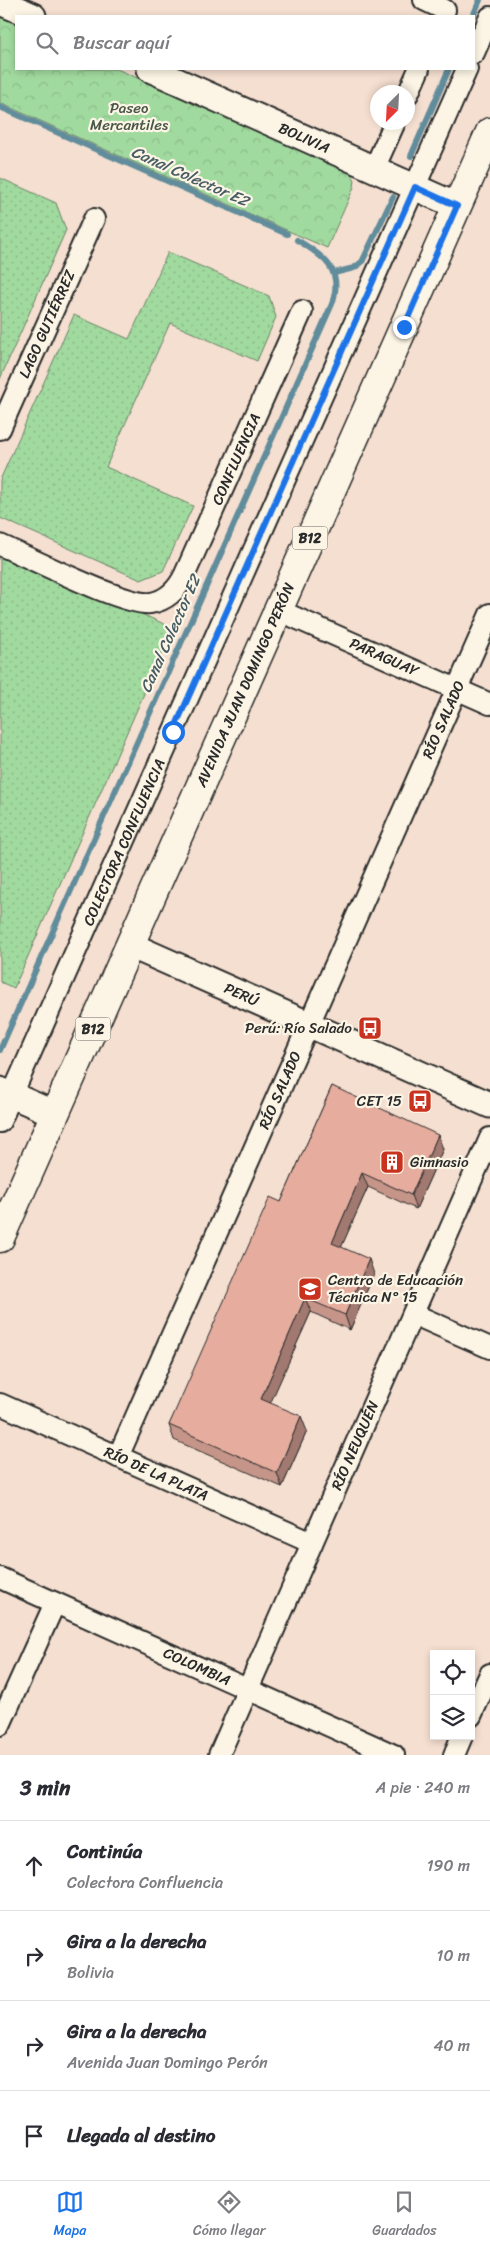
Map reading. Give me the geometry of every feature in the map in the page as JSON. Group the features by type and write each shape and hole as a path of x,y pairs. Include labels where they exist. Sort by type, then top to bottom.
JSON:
{"main road":[{"name":"AVENIDA JUAN DOMINGO PERÓN","path":"0,1238 457,206 488,141"}],"street":[{"path":"424,0 446,9"},
{"path":"0,2 31,15"},
{"path":"475,51 490,17"},
{"name":"BOLIVIA","path":"152,70 457,206"},
{"path":"412,85 419,70"},
{"name":"COLECTORA CONFLUENCIA","path":"0,1122 6,1093 467,70"},
{"path":"374,169 391,130"},
{"name":"LAGO GUTIÉRREZ","path":"0,429 94,220"},
{"name":"CONFLUENCIA","path":"0,545 126,600 144,603 162,600 176,589 185,574 302,311"},
{"name":"PARAGUAY","path":"278,610 490,704"},
{"name":"RÍO SALADO","path":"118,1457 490,614"},
{"name":"PERÚ","path":"130,944 490,1105"},
{"path":"6,1093 55,1114"},
{"name":"RÍO NEUQUÉN","path":"219,1755 490,1138"},
{"path":"413,1314 490,1348"},
{"name":"RÍO DE LA PLATA","path":"0,1404 312,1543"},
{"name":"COLOMBIA","path":"0,1578 394,1755"},
{"path":"0,1725 55,1603"},
{"path":"475,1707 490,1674"},
{"path":"454,1755 460,1740"}],"green space":[{"name":"Paseo Mercantiles","path":"0,17 15,24 15,70 119,70 350,172 355,180 354,187 327,248 0,103"},
{"path":"0,178 56,203 66,230 0,379"},
{"path":"168,252 269,296 276,317 257,361 170,323 106,467 193,506 163,571 141,580 0,518 0,480 74,315 129,339"},
{"path":"0,551 173,628 14,988 0,982"}],"building":[{"name":"Centro de Educación Técnica N° 15","path":"332,1086 438,1135 411,1195 362,1173 332,1243 369,1259 345,1315 305,1298 261,1399 301,1416 277,1473 169,1425 270,1197 281,1202"}],"waterway":[{"path":"473,15 480,0"},
{"path":"411,156 449,70"},
{"name":"Canal Colector E2","path":"0,107 287,234"},
{"path":"334,273 354,268 362,262 393,197"},
{"name":"Canal Colector E2","path":"0,1050 332,304 335,282 329,265 316,252 297,240"}],"place":[{"name":"Perú: Río Salado","path":"370,1028"},
{"name":"CET 15","path":"420,1101"},
{"name":"Gimnasio","path":"392,1162"},
{"name":"Centro de Educación Técnica N° 15","path":"310,1289"}],"route":[{"path":"173,732 415,187 457,206 404,327"}]}
